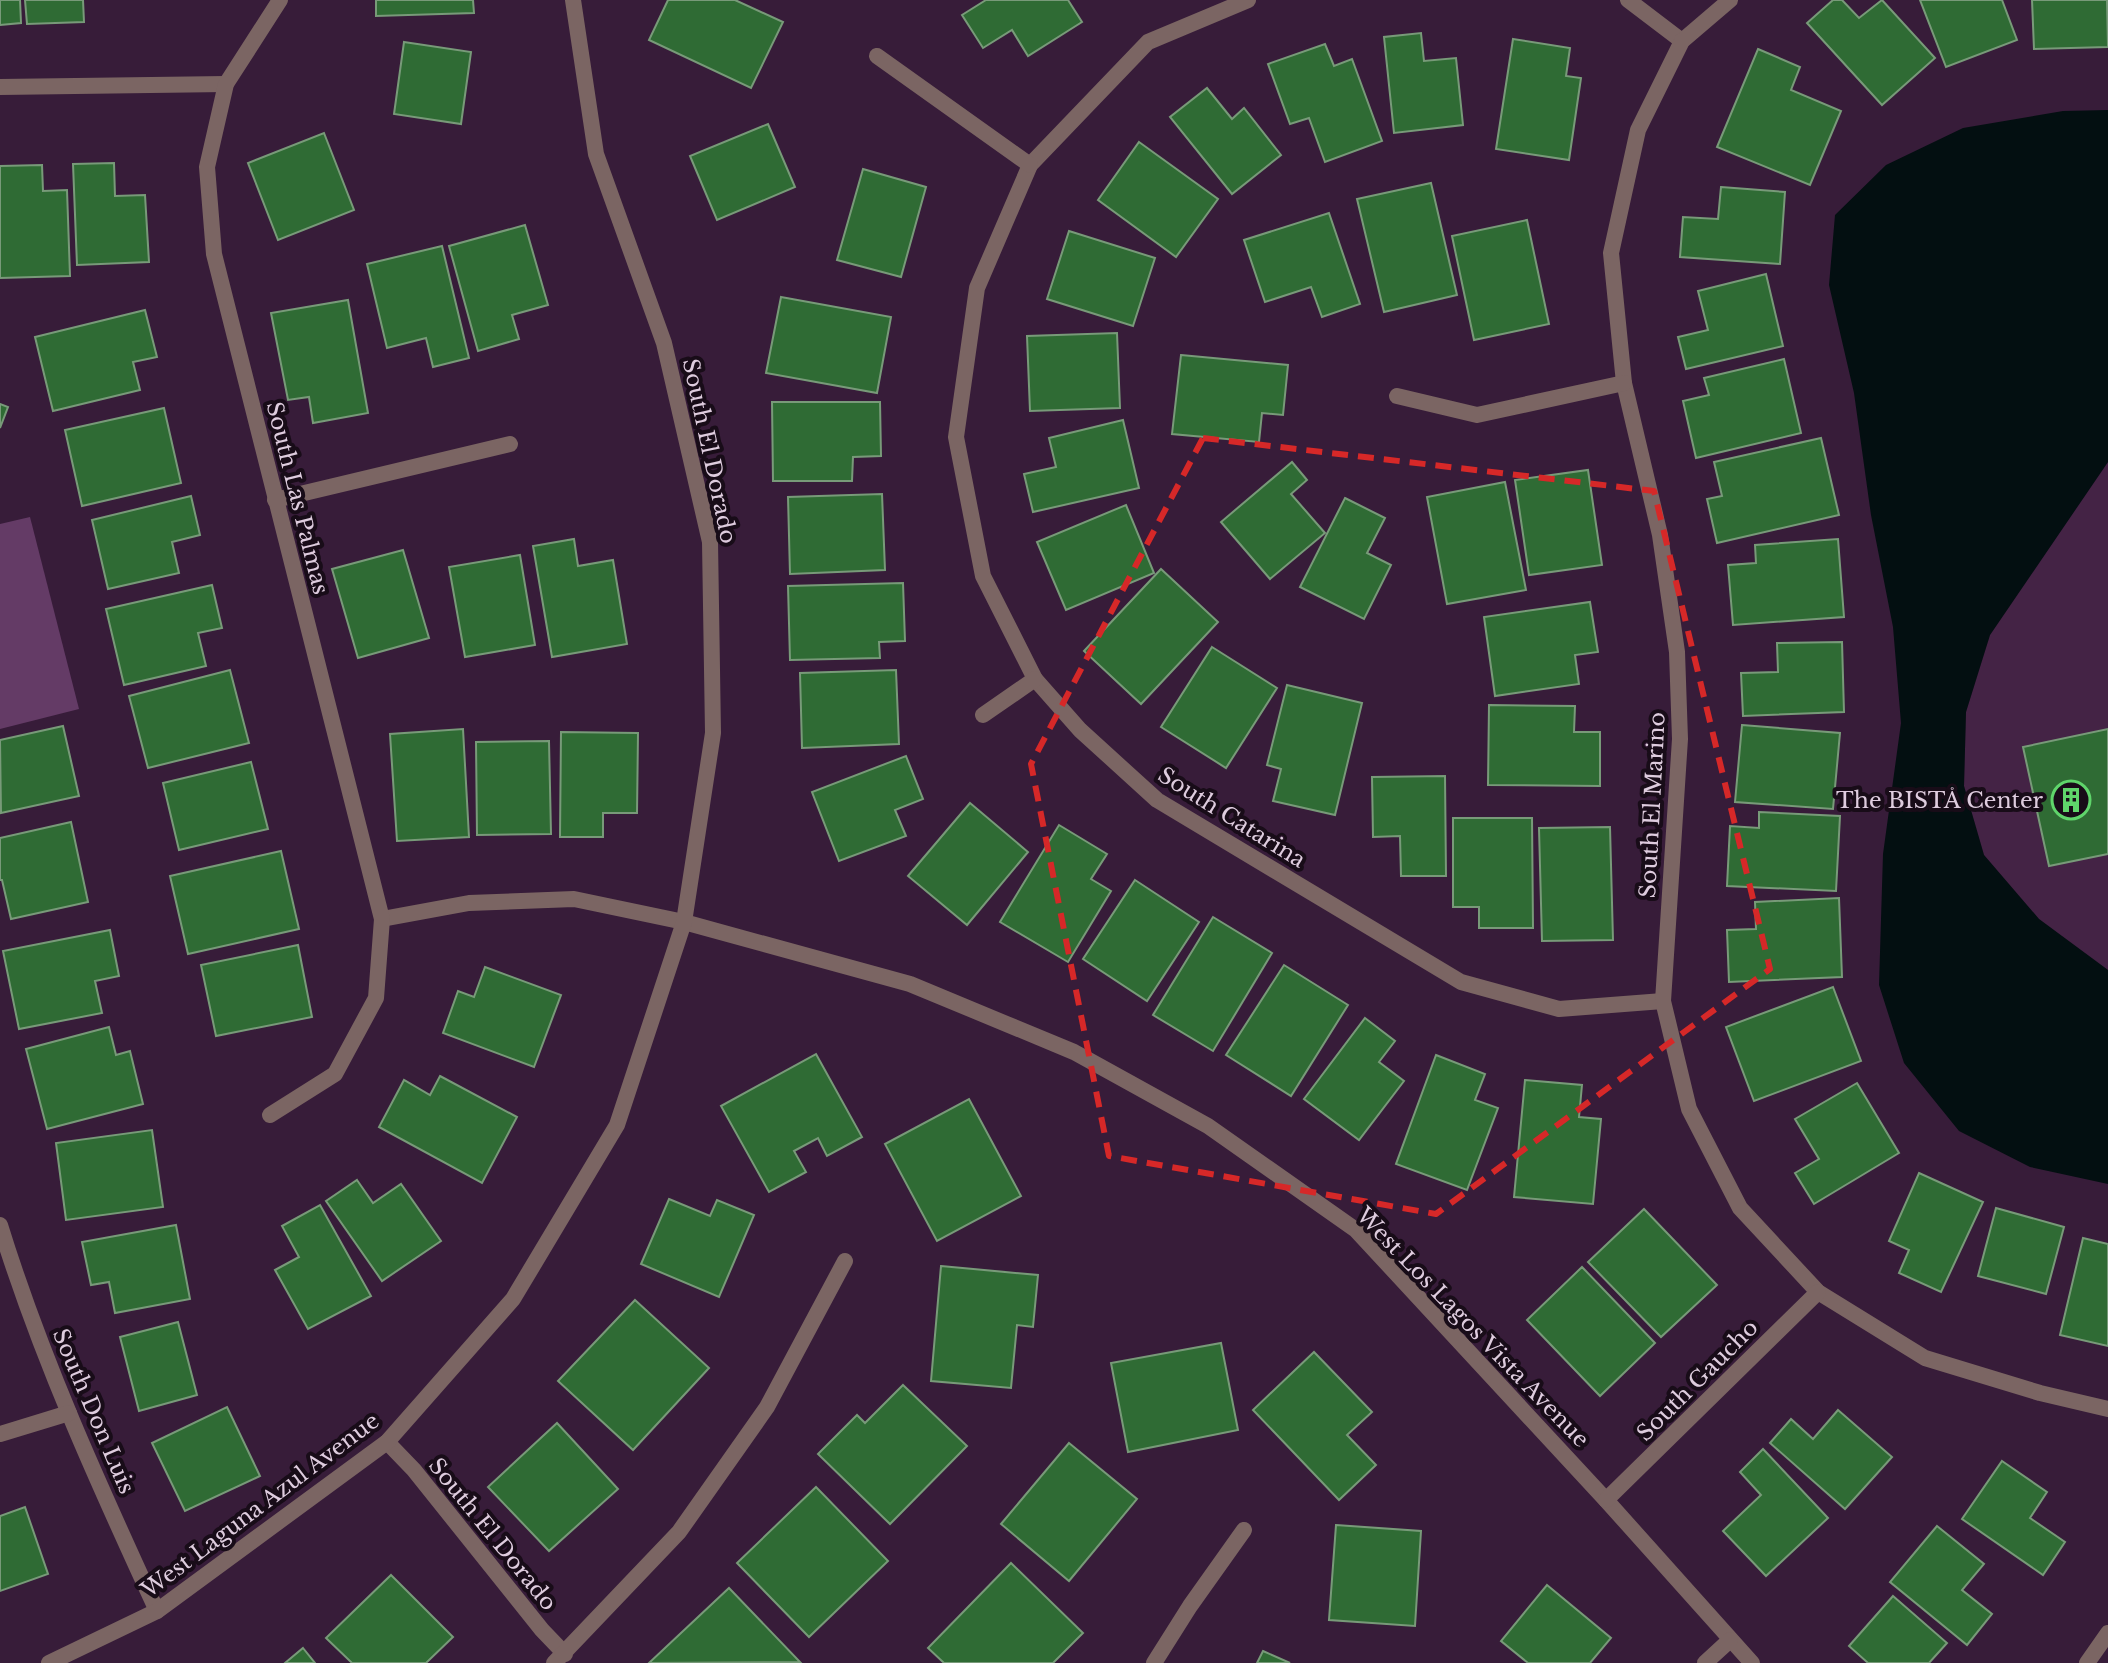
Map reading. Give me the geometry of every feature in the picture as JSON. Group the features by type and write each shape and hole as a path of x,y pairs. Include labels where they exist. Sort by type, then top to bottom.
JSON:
{"street":[{"name":"South Las Palmas","path":"270,1115 335,1074 376,998 382,919 214,254 207,167 226,84 280,0"},
{"name":"South El Dorado","path":"573,0 596,154 664,343 710,542 713,733 684,922"},
{"name":"South Catarina","path":"1248,0 1148,42 1030,165 977,288 956,437 983,576 1035,679 1080,730 1157,800 1461,982 1559,1009 1663,1001"},
{"path":"1628,0 1682,41"},
{"name":"South El Marino","path":"1730,0 1682,41 1638,130 1611,253 1624,383 1660,535 1677,652 1680,739 1663,1001 1689,1109 1740,1208 1818,1292 1925,1358 2040,1393 2108,1409"},
{"path":"877,56 1030,165"},
{"path":"0,87 226,84"},
{"path":"1397,396 1477,415 1624,383"},
{"path":"275,500 510,444"},
{"path":"983,715 1035,679"},
{"name":"West Los Lagos Vista Avenue","path":"382,919 469,903 574,899 684,922 910,984 1074,1052 1208,1126 1356,1230 1752,1663"},
{"name":"West Laguna Azul Avenue","path":"49,1663 157,1611 387,1442 513,1299 617,1125 684,922"},
{"name":"South Don Luis","path":"0,1225 17,1280 69,1413 157,1611"},
{"path":"560,1658 679,1532 767,1407 845,1261"},
{"name":"South Gaucho","path":"1606,1500 1818,1292"},
{"path":"0,1434 69,1413"},
{"name":"South El Dorado","path":"387,1442 414,1470 542,1630 560,1658"},
{"path":"1154,1663 1244,1530"},
{"path":"2087,1663 2108,1633"},
{"path":"1705,1663 1730,1640"}],"highlighted area":[{"path":"1203,438 1654,491 1770,969 1436,1214 1109,1156 1031,764"}],"shaded area":[{"path":"2108,110 2108,462 1990,635 1966,712 1964,786 1984,855 2039,919 2108,970 2108,1184 2030,1167 1959,1131 1904,1063 1879,985 1883,854 1901,723 1893,627 1871,515 1854,393 1829,285 1835,215 1886,165 1963,128 2063,111"},
{"path":"2108,462 2108,970 2039,919 1984,855 1964,786 1966,712 1990,635"},
{"path":"30,517 79,709 0,729 0,524"}],"building":[{"path":"0,0 20,0 21,23 0,25"},
{"path":"25,0 83,0 84,22 27,24"},
{"path":"376,0 473,0 474,13 376,16"},
{"path":"668,0 735,0 783,22 751,88 649,40"},
{"path":"986,0 1068,0 1082,22 1028,56 1012,30 983,48 962,15"},
{"path":"1833,0 1842,0 1859,18 1882,0 1935,58 1882,105 1807,23"},
{"path":"1920,0 2002,0 2017,40 1946,67"},
{"path":"2032,0 2107,0 2108,47 2034,49"},
{"path":"1421,33 1424,61 1456,58 1463,125 1394,133 1384,37"},
{"path":"1513,39 1570,48 1566,76 1581,78 1569,160 1496,149"},
{"path":"404,42 471,52 461,124 394,114"},
{"path":"1325,44 1334,66 1352,59 1382,141 1325,162 1309,118 1290,124 1268,64"},
{"path":"1758,49 1800,67 1791,90 1841,111 1810,185 1717,147"},
{"path":"1207,88 1232,119 1244,108 1281,155 1232,194 1170,117"},
{"path":"768,124 795,187 717,220 690,156"},
{"path":"324,133 354,210 278,240 248,163"},
{"path":"1139,142 1218,199 1176,257 1098,200"},
{"path":"114,163 115,196 145,195 149,262 77,265 73,164"},
{"path":"42,165 43,191 67,190 70,276 0,278 0,166"},
{"path":"863,169 926,187 901,277 837,260"},
{"path":"1431,183 1457,295 1384,312 1357,199"},
{"path":"1721,187 1785,192 1780,264 1680,257 1683,217 1718,219"},
{"path":"1329,213 1360,304 1322,317 1311,287 1265,302 1244,240"},
{"path":"1527,220 1549,324 1474,340 1452,236"},
{"path":"525,225 548,305 512,315 519,339 478,351 449,246"},
{"path":"1069,231 1155,258 1133,326 1047,299"},
{"path":"442,246 469,358 433,367 426,338 387,348 367,264"},
{"path":"1766,274 1783,346 1686,369 1678,337 1708,330 1698,291"},
{"path":"781,297 891,317 877,393 766,373"},
{"path":"348,300 368,413 313,423 309,397 288,400 271,313"},
{"path":"145,310 157,357 133,362 140,390 53,411 35,337"},
{"path":"1117,333 1120,408 1030,411 1027,336"},
{"path":"1181,355 1288,365 1283,415 1262,413 1259,442 1172,434"},
{"path":"1784,359 1801,433 1696,458 1683,401 1709,395 1704,378"},
{"path":"772,402 880,402 881,456 853,457 852,481 773,481"},
{"path":"0,404 8,407 0,428"},
{"path":"164,408 181,483 82,506 65,430"},
{"path":"1123,420 1139,488 1033,512 1024,474 1056,467 1049,438"},
{"path":"1821,438 1839,515 1717,543 1707,499 1722,496 1714,462"},
{"path":"1292,462 1307,480 1291,494 1325,533 1270,579 1221,522"},
{"path":"1588,470 1602,565 1529,575 1515,480"},
{"path":"1505,482 1526,590 1447,604 1427,497"},
{"path":"882,494 885,570 790,574 788,497"},
{"path":"191,496 200,535 172,542 179,573 108,589 92,520"},
{"path":"1345,498 1385,518 1367,553 1391,565 1364,619 1300,587"},
{"path":"1126,505 1154,573 1066,610 1037,542"},
{"path":"574,539 578,566 613,560 627,644 552,657 533,546"},
{"path":"1838,539 1844,617 1733,625 1728,565 1756,563 1755,545"},
{"path":"403,550 429,638 358,658 332,569"},
{"path":"520,555 535,645 465,657 449,567"},
{"path":"1161,569 1218,622 1141,704 1084,651"},
{"path":"903,583 905,641 879,642 880,658 790,660 788,586"},
{"path":"212,585 222,628 198,633 206,666 124,685 106,609"},
{"path":"1590,602 1598,652 1575,655 1579,684 1495,696 1484,617"},
{"path":"1842,642 1844,712 1743,716 1741,673 1778,672 1777,643"},
{"path":"1212,647 1277,688 1226,768 1161,727"},
{"path":"230,670 249,743 148,768 129,696"},
{"path":"896,670 899,744 802,748 800,673"},
{"path":"1287,685 1362,703 1335,815 1273,801 1281,769 1267,765"},
{"path":"1489,705 1575,706 1574,732 1600,732 1600,786 1488,785"},
{"path":"1742,725 1840,733 1833,809 1735,802"},
{"path":"63,726 79,796 1,813 0,740"},
{"path":"463,729 469,837 397,841 390,734"},
{"name":"The BISTÅ Center","path":"2108,729 2108,854 2049,866 2023,747"},
{"path":"561,732 638,733 637,813 603,813 603,837 560,837"},
{"path":"549,741 551,834 477,835 476,742"},
{"path":"906,756 923,799 895,810 906,836 839,861 812,792"},
{"path":"251,762 268,829 179,850 163,783"},
{"path":"1445,776 1446,876 1401,876 1400,836 1373,837 1372,777"},
{"path":"970,803 1028,852 967,925 908,876"},
{"path":"1759,812 1840,816 1836,891 1727,886 1730,826 1759,828"},
{"path":"1453,818 1532,818 1533,928 1479,928 1479,907 1453,907"},
{"path":"71,822 88,902 11,919 0,880 0,838"},
{"path":"1059,825 1107,854 1091,879 1111,891 1068,962 1000,922"},
{"path":"1610,827 1613,940 1542,941 1539,828"},
{"path":"281,851 299,929 188,954 170,876"},
{"path":"1135,880 1199,922 1147,1001 1083,959"},
{"path":"1839,898 1842,977 1729,982 1727,930 1756,929 1755,902"},
{"path":"1213,917 1272,953 1213,1051 1153,1015"},
{"path":"110,930 119,976 95,981 102,1013 19,1029 3,951"},
{"path":"298,945 312,1017 216,1036 201,965"},
{"path":"1284,965 1348,1005 1291,1096 1226,1055"},
{"path":"485,967 561,995 534,1067 443,1033 458,991 474,997"},
{"path":"1833,987 1861,1061 1754,1101 1726,1027"},
{"path":"1365,1018 1395,1041 1379,1062 1404,1081 1359,1140 1304,1099"},
{"path":"109,1027 116,1055 130,1051 143,1104 47,1129 26,1049"},
{"path":"816,1054 862,1137 827,1156 818,1138 794,1151 806,1172 769,1192 721,1106"},
{"path":"1436,1055 1485,1074 1475,1100 1498,1108 1467,1190 1396,1164"},
{"path":"440,1076 517,1117 482,1183 379,1127 404,1080 430,1095"},
{"path":"1525,1080 1582,1085 1579,1117 1601,1119 1593,1204 1514,1197"},
{"path":"1857,1083 1899,1153 1814,1204 1795,1173 1819,1159 1795,1119"},
{"path":"969,1099 1021,1196 937,1241 885,1144"},
{"path":"152,1130 163,1207 66,1220 56,1143"},
{"path":"1919,1173 1983,1202 1941,1292 1899,1273 1909,1250 1889,1241"},
{"path":"357,1180 373,1203 401,1184 441,1241 382,1281 326,1201"},
{"path":"669,1199 710,1216 717,1200 754,1215 719,1297 641,1264"},
{"path":"320,1205 371,1296 308,1329 275,1270 299,1257 282,1226"},
{"path":"1996,1208 2064,1227 2046,1294 1978,1276"},
{"path":"1644,1209 1717,1285 1661,1337 1588,1262"},
{"path":"176,1225 190,1299 115,1313 109,1282 91,1285 82,1242"},
{"path":"2083,1238 2108,1244 2108,1346 2060,1335"},
{"path":"941,1266 1038,1275 1033,1327 1017,1325 1011,1388 931,1381"},
{"path":"1582,1267 1655,1343 1600,1396 1527,1320"},
{"path":"635,1300 709,1368 633,1450 558,1381"},
{"path":"178,1322 197,1395 139,1411 120,1337"},
{"path":"1221,1343 1238,1430 1128,1452 1111,1363"},
{"path":"1314,1352 1372,1412 1347,1435 1376,1465 1339,1500 1253,1410"},
{"path":"903,1385 967,1446 890,1524 818,1454 857,1415 865,1423"},
{"path":"227,1407 260,1476 185,1511 152,1443"},
{"path":"1838,1410 1892,1457 1845,1509 1770,1443 1791,1419 1813,1439"},
{"path":"557,1423 618,1489 549,1551 488,1487"},
{"path":"1069,1443 1137,1499 1069,1581 1001,1524"},
{"path":"1763,1449 1828,1518 1766,1576 1723,1531 1761,1495 1740,1472"},
{"path":"2002,1461 2047,1492 2030,1518 2065,1542 2043,1575 1962,1519"},
{"path":"816,1487 888,1561 809,1637 737,1563"},
{"path":"25,1507 48,1574 0,1591 0,1516"},
{"path":"1336,1525 1421,1531 1415,1626 1329,1620"},
{"path":"1937,1526 1984,1564 1962,1590 1992,1614 1967,1645 1890,1582"},
{"path":"1011,1563 1083,1633 1053,1663 944,1663 928,1648"},
{"path":"391,1575 453,1637 426,1663 352,1663 326,1638"},
{"path":"1547,1585 1611,1638 1590,1663 1528,1663 1501,1641"},
{"path":"729,1588 800,1662 649,1663"},
{"path":"1893,1596 1947,1643 1929,1663 1868,1663 1849,1646"},
{"path":"303,1648 315,1663 285,1663"},
{"path":"1263,1651 1290,1663 1257,1663"}],"place":[{"name":"The BISTÅ Center","path":"2071,800"}]}
